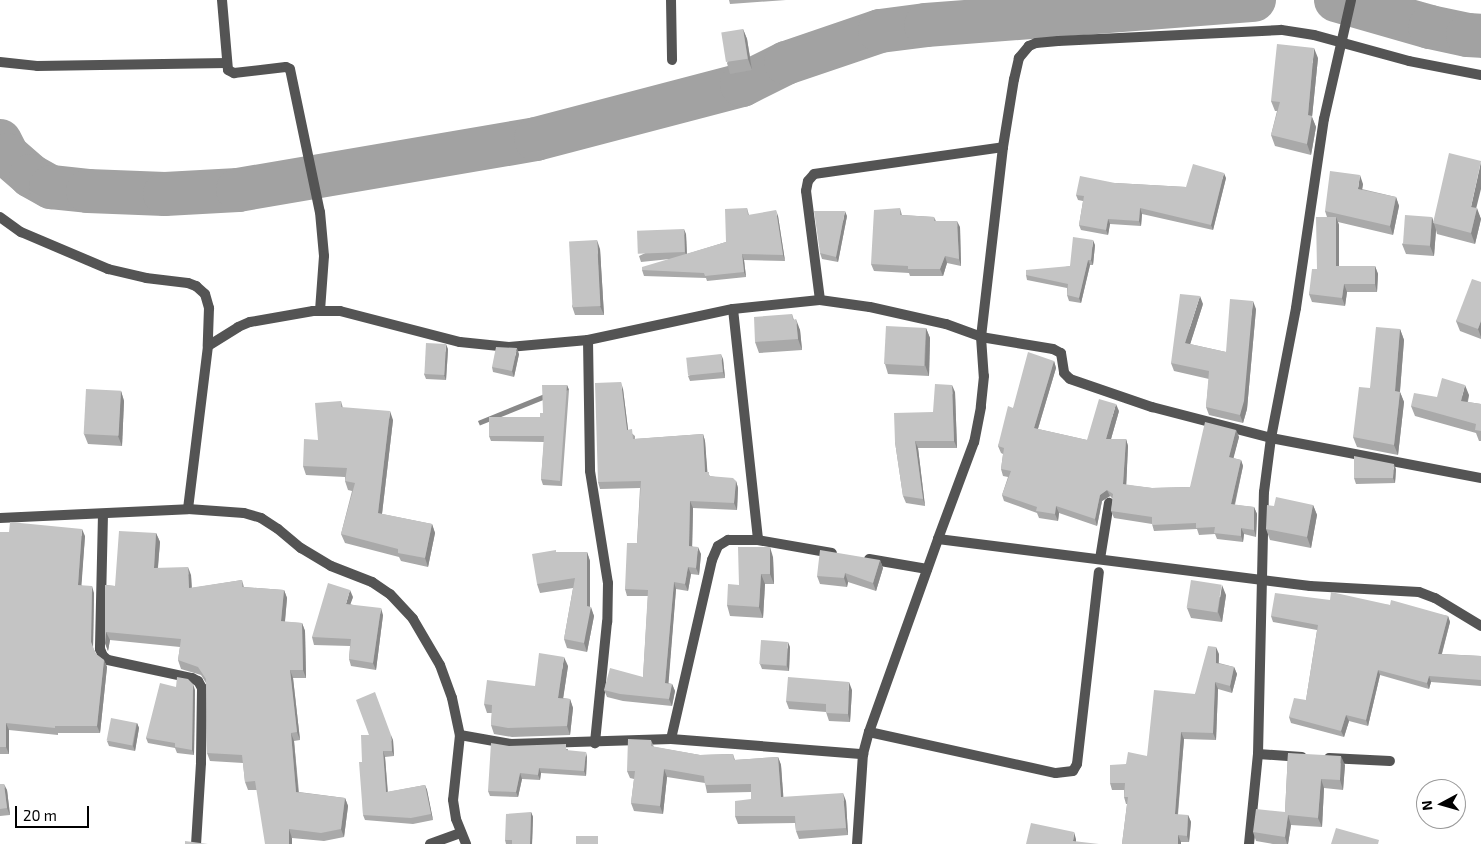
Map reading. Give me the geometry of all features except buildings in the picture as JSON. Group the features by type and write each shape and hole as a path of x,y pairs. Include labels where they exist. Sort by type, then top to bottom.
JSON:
{"street":[{"path":"222,0 228,70 234,72 286,68 290,70 312,164 320,212 324,256 320,312"},
{"path":"671,0 672,60"},
{"path":"1249,844 1258,754 1264,492 1271,438 1296,308 1324,119 1351,0"},
{"path":"857,844 863,754 869,732 971,451 981,407 984,376 981,336 1003,147 1016,66 1024,51 1036,43 1281,30 1314,35 1409,61 1481,75"},
{"path":"0,62 37,66 227,64"},
{"path":"820,300 806,191 808,181 814,174 1003,147"},
{"path":"0,217 22,232 108,268 196,286 205,294 208,302 208,346 188,509"},
{"path":"208,346 231,331 250,322 320,312 340,311 433,336 484,345 509,347 588,340 733,309 820,300 914,316 981,336 1053,349 1061,353 1064,373 1070,379 1152,407 1271,438 1481,478"},
{"path":"733,309 758,540"},
{"path":"588,340 590,472 608,583 607,622 594,743"},
{"path":"1100,559 1109,502"},
{"path":"0,518 188,509 228,510 261,518 278,529 300,548 331,566 372,582 390,594 413,619 440,665 452,698 460,735 452,800 460,833 466,844"},
{"path":"104,514 100,649 103,656 108,660 192,678 202,688 201,763 196,844"},
{"path":"938,539 1310,586 1419,592 1435,598 1481,626"},
{"path":"671,740 712,560 718,546 728,540 758,540 842,554"},
{"path":"861,558 927,569"},
{"path":"869,732 1056,773 1073,771 1077,764 1098,572"},
{"path":"460,735 511,744 671,740 863,754"},
{"path":"1258,754 1390,760"},
{"path":"430,844 460,833"}],"waterway":[{"path":"0,141 7,155 31,176 51,187 88,191 165,194 238,190 536,139 742,85 786,63 880,31 926,25 1254,0"},
{"path":"1336,0 1430,27 1481,36"}]}
